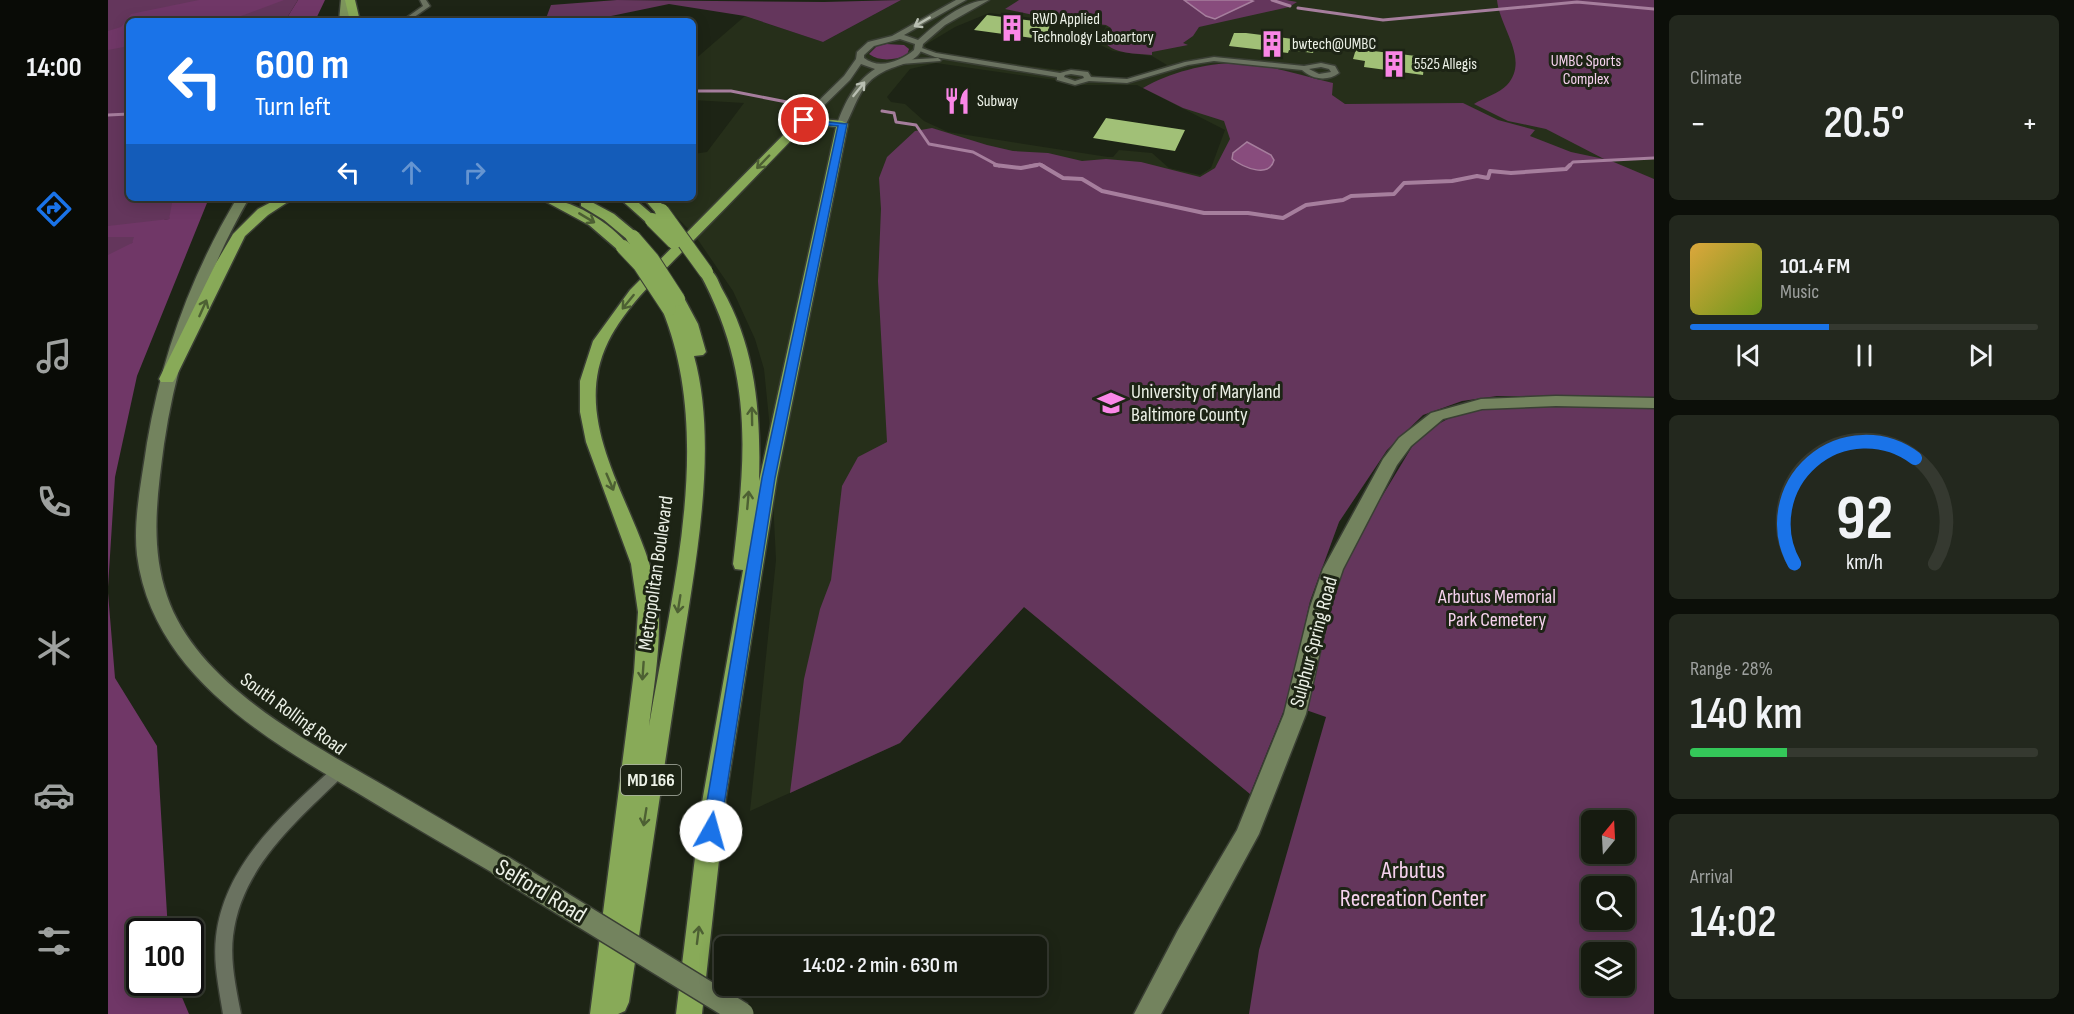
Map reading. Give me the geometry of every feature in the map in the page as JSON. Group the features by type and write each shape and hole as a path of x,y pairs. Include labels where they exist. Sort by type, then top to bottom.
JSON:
{"highway":[{"path":"348,0 354,18"},
{"path":"603,1014 641,696 647,597 639,559 596,451 587,420 589,369 598,346 612,321 635,293 804,120 842,124 768,478 713,808"},
{"path":"167,379 223,263 240,234 263,212 283,201"},
{"name":"Metropolitan Boulevard","path":"551,201 628,242 640,265 674,304 687,351 696,411 688,546 614,1014"},
{"path":"579,201 609,217 628,242"},
{"path":"631,201 657,216"},
{"path":"641,201 706,272 719,292 740,343 751,404 752,437 745,545 689,1014"},
{"path":"650,201 657,216"}],"main road":[{"path":"345,18 348,0"},
{"name":"South Rolling Road","path":"241,201 204,272 167,379 158,422 150,488 147,556 158,598 176,633 216,685 246,710 339,771"},
{"name":"Sulphur Spring Road","path":"1147,1014 1187,938 1247,834 1295,714 1320,607 1333,569 1350,531 1389,463 1405,442 1437,416 1457,408 1481,404 1556,401 1654,403"},
{"name":"Selford Road","path":"339,771 501,866 742,1014"}],"street":[{"path":"410,18 427,6 423,0"},
{"path":"804,120 847,78 865,48 891,38 962,0"},
{"path":"842,124 852,96 860,85 889,66 913,56 919,46 942,23 985,0"},
{"path":"891,38 906,37 935,55 1060,75 1076,72 1085,74 1089,80"},
{"path":"860,59 869,65 889,66"},
{"path":"1060,75 1060,78 1070,83 1089,80 1127,81 1187,63 1214,59 1304,68"},
{"path":"902,62 934,60 997,69 1011,68"},
{"name":"South Rolling Road","path":"232,1014 224,971 224,941 229,912 237,888 248,866 268,839 339,771"}],"shaded area":[{"path":"199,0 284,0 230,18 128,18 131,14"},
{"path":"298,0 325,0 316,18 287,18"},
{"name":"University of Maryland Baltimore County","path":"901,0 1654,0 1654,398 1497,396 1462,401 1423,415 1387,450 1339,522 1310,601 1288,700 1250,794 1024,607 900,743 750,811 776,560 769,419 764,369 755,339 733,291 696,237 661,201 696,201 696,154 707,152 744,103 696,100 696,58 745,16 823,42","holes":["989,13 1106,26 1098,44 1113,51 1152,56 1167,65 1132,78 1101,78 1079,69 1060,70 934,53 925,45 955,27","936,63 1055,80 1070,85 1137,85 1225,130 1211,168 1200,175 1169,168 1152,153 1119,150 1113,157 1108,157 948,132 924,121 905,104 891,102 887,97 910,69"]},
{"path":"1184,0 1253,1 1215,19 1206,16"},
{"path":"126,20 126,47 108,50 108,31 121,27"},
{"path":"904,45 909,49 907,55 888,59 869,54 877,46"},
{"path":"1247,142 1271,155 1274,160 1271,166 1267,169 1255,170 1232,159 1233,153"},
{"path":"172,201 208,201 137,376 115,477 108,587 108,255 132,243 134,237 108,237 108,226 169,219"},
{"path":"108,593 115,678 157,746 167,918 126,918 126,996 181,996 189,1014 108,1014"}],"green space":[{"path":"108,0 298,0 287,18 126,18 126,201 178,201 169,219 156,222 137,237 124,258 108,293"},
{"path":"617,0 824,2 901,0 823,42 745,16 669,4 601,18 546,18 551,5"},
{"path":"1019,0 1286,0 1297,2 1289,7 1199,27 1193,36 1183,43 1188,45 1152,52 1152,55 1119,51 1108,46 1104,41 1111,28 1106,25 1052,19 1005,9"},
{"name":"University of Maryland Baltimore County","path":"1497,0 1654,0 1654,157 1609,160 1654,179 1654,398 1497,396 1462,401 1423,415 1387,450 1339,522 1310,601 1288,700 1250,794 1024,607 900,743 790,793 804,679 820,609 831,580 842,486 858,457 887,442 878,281 881,209 879,178 887,157 915,131 932,128 1013,151 1048,153 1082,161 1106,159 1141,162 1200,177 1215,168 1230,139 1224,121 1183,108 1143,88 1188,70 1237,63 1273,68 1333,83 1332,95 1345,104 1463,103 1498,120 1535,130 1530,136 1571,152 1604,159 1546,129 1508,121 1474,104 1507,85 1516,65 1515,54"},
{"path":"1513,406 1654,407 1654,1014 1249,1014 1259,950 1326,717 1306,710 1340,572 1360,533 1413,445 1427,430 1459,413"}],"building":[{"name":"RWD Applied Technology Laboartory","path":"987,15 1051,23 1046,35 1040,39 974,30"},
{"name":"bwtech@UMBC","path":"1234,33 1316,42 1313,53 1289,50 1288,53 1229,46"},
{"name":"5525 Allegis","path":"1356,49 1425,57 1423,75 1364,67 1365,61 1353,59"},
{"path":"1106,118 1185,130 1175,151 1093,138"}],"waterway":[{"path":"1272,0 1290,6"},
{"path":"1298,8 1383,20 1577,2 1654,9"},
{"path":"696,91 731,91 802,105"},
{"path":"882,111 894,113 896,122 916,125 929,144 973,152 998,165"},
{"path":"108,115 126,114"},
{"path":"1041,165 1063,178 1082,179 1102,191 1204,213 1248,213 1283,218 1306,205 1343,200 1351,196 1394,194 1404,183 1452,181 1477,176 1488,178 1490,171 1511,173 1566,169 1573,162 1654,158"},
{"path":"1030,166 1040,164 1044,166"},
{"path":"998,165 1021,168 1037,165"}],"place":[{"name":"RWD Applied Technology Laboartory","path":"1012,28"},
{"name":"bwtech@UMBC","path":"1272,44"},
{"name":"5525 Allegis","path":"1394,64"},
{"name":"Subway","path":"957,101"},
{"name":"University of Maryland Baltimore County","path":"1111,403"}],"route":[{"path":"711,831 768,478 842,124 804,120"}],"park label":[{"name":"UMBC Sports Complex","path":"1586,70"},
{"name":"Arbutus Memorial Park Cemetery","path":"1497,608"},
{"name":"Arbutus Recreation Center","path":"1413,884"}]}
